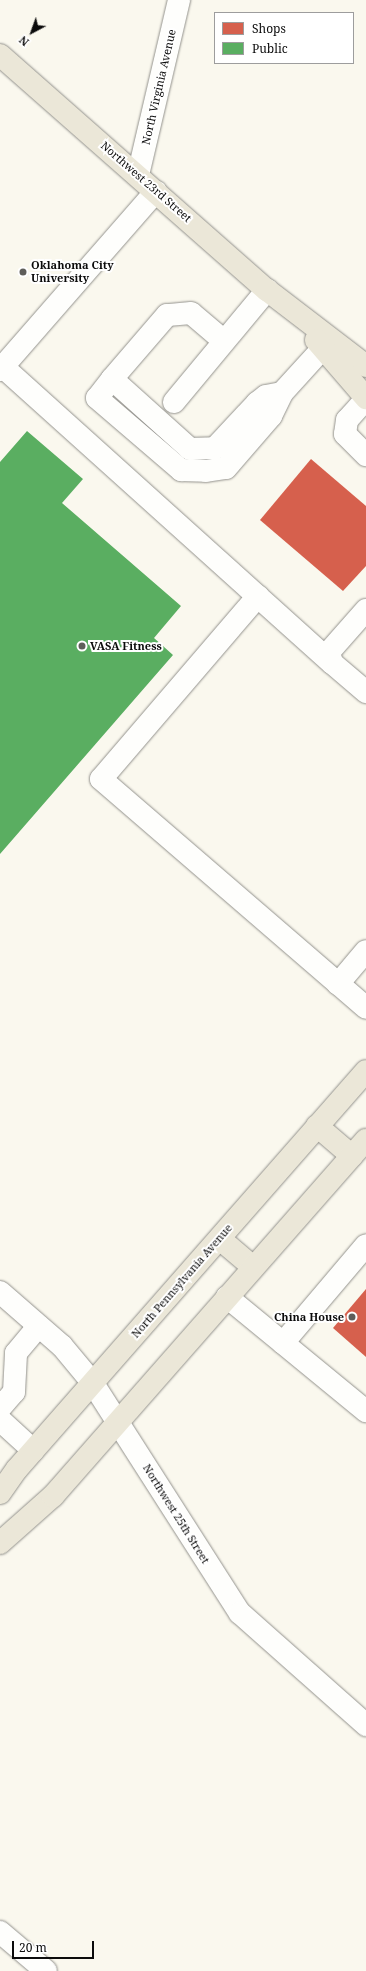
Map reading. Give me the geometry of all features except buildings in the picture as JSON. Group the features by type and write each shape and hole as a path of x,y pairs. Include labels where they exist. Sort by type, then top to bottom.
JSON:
{"main road":[{"name":"Northwest 23rd Street","path":"0,56 138,175 290,310 366,366"},
{"name":"Northwest 23rd Street","path":"290,310 366,399"},
{"name":"North Pennsylvania Avenue","path":"0,1493 34,1450 92,1382 220,1239 366,1071"},
{"path":"318,1126 352,1156"},
{"path":"0,1543 52,1496 366,1140"},
{"path":"220,1239 253,1267"}],"street":[{"name":"North Virginia Avenue","path":"138,175 180,0"},
{"path":"156,191 1,369 366,692"},
{"path":"174,402 267,290"},
{"path":"224,341 191,314 167,315 112,379 190,449 215,448 257,403 266,396 282,393 323,348"},
{"path":"366,399 347,420 346,434 366,455"},
{"path":"258,596 100,780 366,1008"},
{"path":"332,663 329,652 366,610"},
{"path":"338,984 366,951"},
{"path":"283,1343 366,1245"},
{"name":"Northwest 25th Street","path":"0,1292 62,1346 92,1382 116,1422 240,1613 366,1725"},
{"path":"227,1297 366,1411"},
{"path":"0,1408 14,1392 16,1353 40,1326"},
{"path":"0,1420 34,1450"},
{"path":"0,1932 46,1971"}],"place":[{"name":"Oklahoma City University","path":"23,272"},
{"name":"VASA Fitness","path":"82,646"},
{"name":"China House","path":"352,1317"}]}
